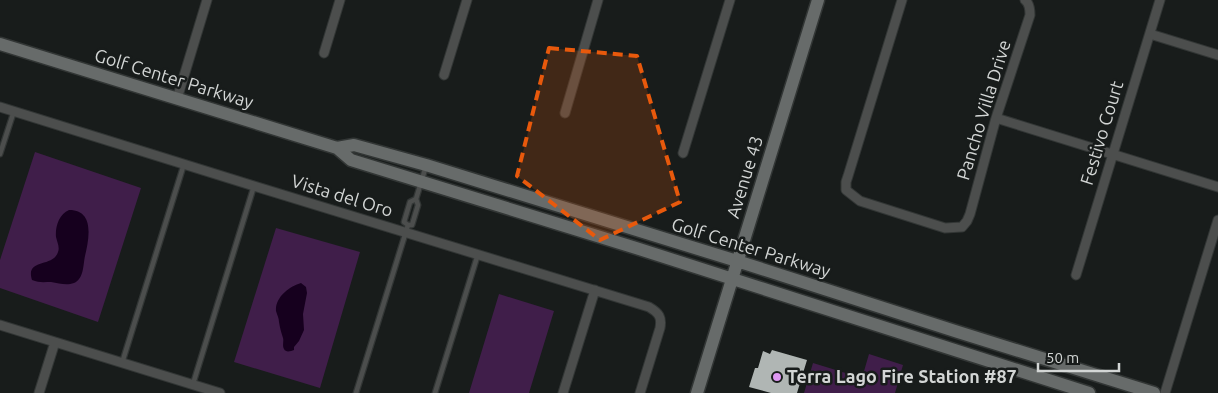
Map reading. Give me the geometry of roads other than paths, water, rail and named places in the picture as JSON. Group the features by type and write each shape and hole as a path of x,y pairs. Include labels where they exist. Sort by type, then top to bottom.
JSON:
{"main road":[{"name":"Avenue 43","path":"697,393 736,261 818,0"},
{"name":"Golf Center Parkway","path":"0,44 337,148 351,160 1089,393"},
{"name":"Golf Center Parkway","path":"337,148 354,145 426,165 1154,393"}],"street":[{"path":"177,99 207,0"},
{"path":"324,53 340,0"},
{"path":"444,75 467,0"},
{"path":"565,113 598,0"},
{"path":"683,153 730,0"},
{"name":"Pancho Villa Drive","path":"902,0 846,182 846,190 860,201 946,228 962,227 970,214 996,118 1030,15 1030,8 1026,0"},
{"name":"Festivo Court","path":"1076,275 1160,0"},
{"path":"1150,34 1218,55"},
{"name":"Vista del Oro","path":"0,107 254,186 407,229 478,254 649,307 659,314 661,321 640,393"},
{"path":"996,118 1218,187"},
{"path":"1164,393 1218,220"},
{"path":"563,393 595,290"},
{"path":"0,325 220,393"},
{"path":"39,393 55,342"}],"lane":[{"path":"0,154 14,111"},
{"path":"122,363 184,164"},
{"path":"356,393 407,229 412,225 418,205 416,199 426,165"},
{"path":"193,384 254,186"},
{"path":"407,229 404,222 410,202 416,199"},
{"path":"435,393 478,254"}],"place":[{"name":"Terra Lago Fire Station #87","path":"777,377"}]}
